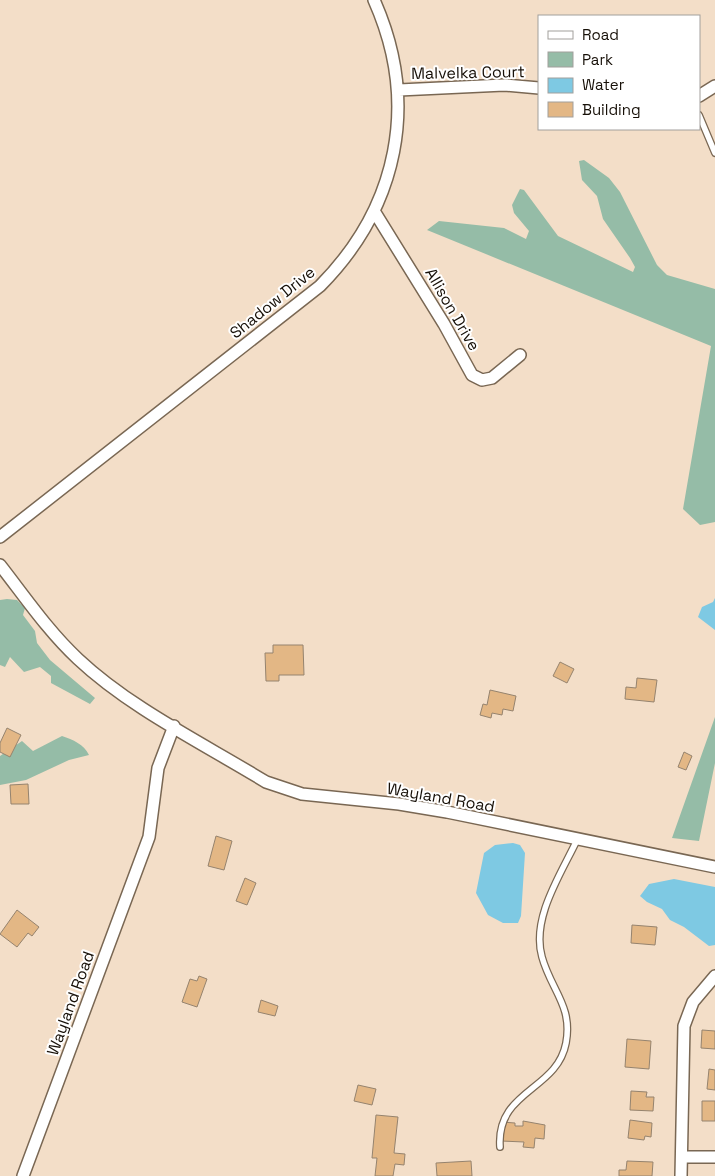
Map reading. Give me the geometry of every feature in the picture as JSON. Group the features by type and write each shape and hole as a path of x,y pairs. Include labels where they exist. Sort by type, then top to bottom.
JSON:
{"street":[{"name":"Shadow Drive","path":"0,537 320,286 349,253 374,211 383,191 394,150 398,117 399,90 391,43 374,0"},
{"name":"Malvelka Court","path":"399,90 504,85 538,88"},
{"path":"700,95 715,86"},
{"name":"Allison Drive","path":"374,211 429,299 472,375 482,380 492,378 520,355"},
{"name":"Wayland Road","path":"0,565 56,637 77,659 130,700 266,782 284,789 318,797 399,804 447,812 715,867"},
{"name":"Wayland Road","path":"23,1176 149,837 158,768 174,726"},
{"path":"681,1176 684,1026 694,1002 715,976"},
{"path":"682,1157 715,1157"}],"lane":[{"path":"700,117 715,153"},
{"path":"500,1147 499,1132 509,1110 555,1068 566,1045 567,1018 564,1004 542,956 540,931 548,902 577,840"}],"green space":[{"path":"584,160 609,178 620,192 657,265 667,275 715,289 715,522 700,525 683,509 711,346 427,230 439,221 504,228 526,239 529,231 514,213 512,205 520,189 524,190 558,236 633,272 635,267 630,258 603,219 597,196 582,180 579,161"},
{"path":"0,600 17,600 25,608 23,615 35,631 37,643 50,660 95,698 90,704 51,683 51,676 40,667 24,672 10,657 5,667 0,665"},
{"path":"715,717 715,763 699,841 672,838"},
{"path":"62,736 81,745 89,755 69,760 26,780 0,785 0,756 22,741 33,751"}],"water":[{"path":"715,598 715,630 698,617 702,607 713,602"},
{"path":"513,843 520,845 525,853 521,916 518,923 503,923 488,915 476,893 484,853 495,845"},
{"path":"674,879 715,887 715,945 709,946 684,927 670,920 662,909 647,902 640,896 649,884"}],"building":[{"path":"273,645 303,645 304,675 279,675 279,681 266,681 265,653 273,653"},
{"path":"560,662 574,669 567,683 553,676"},
{"path":"637,678 657,680 654,702 625,699 626,687 636,688"},
{"path":"490,690 516,696 513,711 503,709 502,715 492,713 491,718 480,715 483,704 487,705"},
{"path":"7,728 21,735 10,757 0,752 0,743"},
{"path":"684,752 692,756 686,770 678,767"},
{"path":"28,784 29,804 11,804 10,785"},
{"path":"216,836 232,841 224,870 208,866"},
{"path":"245,878 256,883 247,905 236,901"},
{"path":"17,910 39,927 32,936 28,933 17,947 0,934"},
{"path":"632,925 657,927 655,945 631,943"},
{"path":"199,976 207,979 197,1007 182,1002 190,979 197,981"},
{"path":"261,1000 278,1006 275,1016 258,1012"},
{"path":"702,1030 715,1031 715,1049 701,1048"},
{"path":"627,1039 651,1041 649,1069 625,1067"},
{"path":"709,1069 715,1070 715,1090 707,1089"},
{"path":"358,1085 376,1089 372,1105 354,1101"},
{"path":"631,1091 647,1092 646,1097 654,1097 653,1111 630,1110"},
{"path":"702,1101 715,1101 715,1121 702,1121"},
{"path":"376,1115 398,1117 394,1153 405,1154 404,1165 395,1164 393,1176 375,1176 377,1158 372,1158"},
{"path":"630,1120 652,1123 651,1137 645,1136 644,1140 628,1138"},
{"path":"523,1121 545,1125 544,1139 535,1138 534,1148 523,1147 524,1142 501,1141 502,1122 523,1126"},
{"path":"471,1161 472,1176 437,1176 436,1163"},
{"path":"627,1161 653,1162 652,1176 619,1176 619,1170 626,1170"}]}
